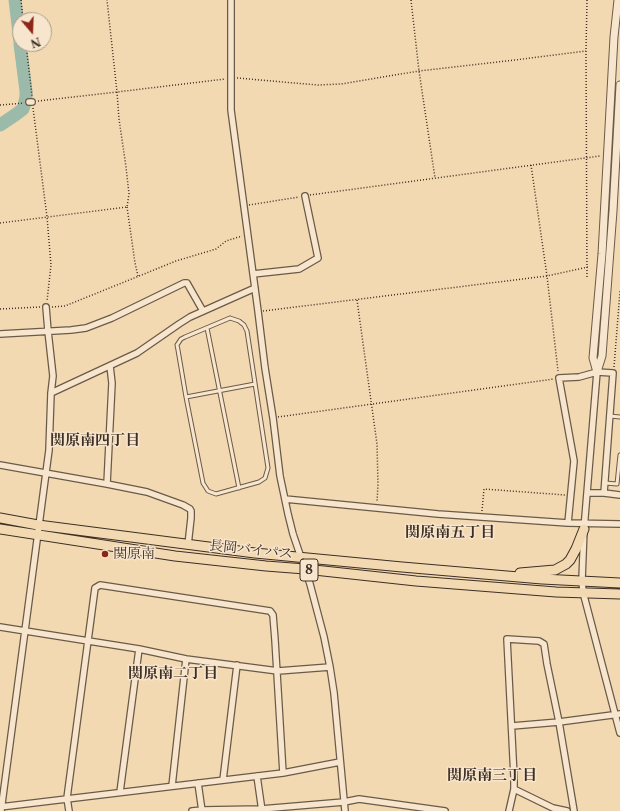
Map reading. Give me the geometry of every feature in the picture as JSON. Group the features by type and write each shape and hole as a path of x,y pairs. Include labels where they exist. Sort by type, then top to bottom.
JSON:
{"highway":[{"name":"長岡バイパス","path":"0,518 38,525 301,558 542,579 620,582"},
{"path":"489,575 549,571 561,568 570,560 585,526"},
{"name":"長岡バイパス","path":"0,529 175,556 239,563 416,581 548,591 620,594"}],"street":[{"path":"230,0 231,110 279,470 290,521 314,599 330,667 345,811"},
{"path":"597,372 593,358 602,254 614,37 618,0"},
{"path":"620,85 613,211 602,356 597,372 587,493 582,580 583,592 618,715 620,733"},
{"path":"253,274 299,269 318,258 305,196"},
{"path":"0,334 78,330 98,323 184,283 188,283 203,311"},
{"path":"51,393 137,354 179,324 203,311 255,288"},
{"path":"46,307 53,376 49,450 1,808 68,798 283,773 340,762"},
{"path":"107,484 112,383 110,366"},
{"path":"568,523 574,461 559,378 579,377 597,372 613,373 604,494"},
{"path":"0,465 147,492 183,505 191,511 188,544"},
{"path":"587,493 620,495"},
{"path":"285,499 481,517 568,523 585,526 620,524"},
{"path":"69,811 68,798 95,588 100,585 270,611 273,615 278,671 283,773"},
{"path":"0,627 186,659 278,671 330,667"},
{"path":"509,811 514,789 514,777 507,639 539,641 544,644 574,811"},
{"path":"120,792 139,650"},
{"path":"172,786 186,659"},
{"path":"224,780 237,665"},
{"path":"512,726 618,715"},
{"path":"257,776 261,810"},
{"path":"198,783 202,810"},
{"path":"514,789 553,808 568,811"},
{"path":"192,811 261,810 344,802 359,799 444,811"}],"lane":[{"path":"230,318 239,321 244,325 247,331 268,468 267,474 262,480 216,494 212,493 206,488 203,483 178,350 178,345 184,337 207,328 230,318"},
{"path":"207,328 239,488"},
{"path":"186,397 255,384"},
{"path":"610,416 620,417"},
{"path":"605,483 617,484 620,454"}],"path":[{"path":"21,0 22,12"},
{"path":"107,0 119,119 126,167 128,194 127,207 134,263 138,276"},
{"path":"411,0 419,71 435,178"},
{"path":"587,0 587,278"},
{"path":"30,102 240,77 286,83 318,85 341,84 419,71 586,51"},
{"path":"27,52 30,102 47,217 51,265 46,307"},
{"path":"0,105 19,103"},
{"path":"244,205 602,156"},
{"path":"273,418 559,378 547,276 531,165"},
{"path":"0,223 127,207"},
{"path":"0,309 65,306 176,261 216,249 226,241 239,236 248,235"},
{"path":"258,312 547,276 588,267"},
{"path":"613,373 620,291"},
{"path":"357,299 377,444 378,484 376,508"},
{"path":"481,517 484,489 571,495"}],"waterway":[{"path":"15,0 16,12"},
{"path":"0,125 23,109 24,106 26,91 21,52"}],"place":[{"name":"関原南","path":"105,554"}],"district":[{"name":"関原南四丁目","path":"95,441"},
{"name":"関原南五丁目","path":"450,533"},
{"name":"関原南二丁目","path":"173,674"},
{"name":"関原南三丁目","path":"492,776"}]}
